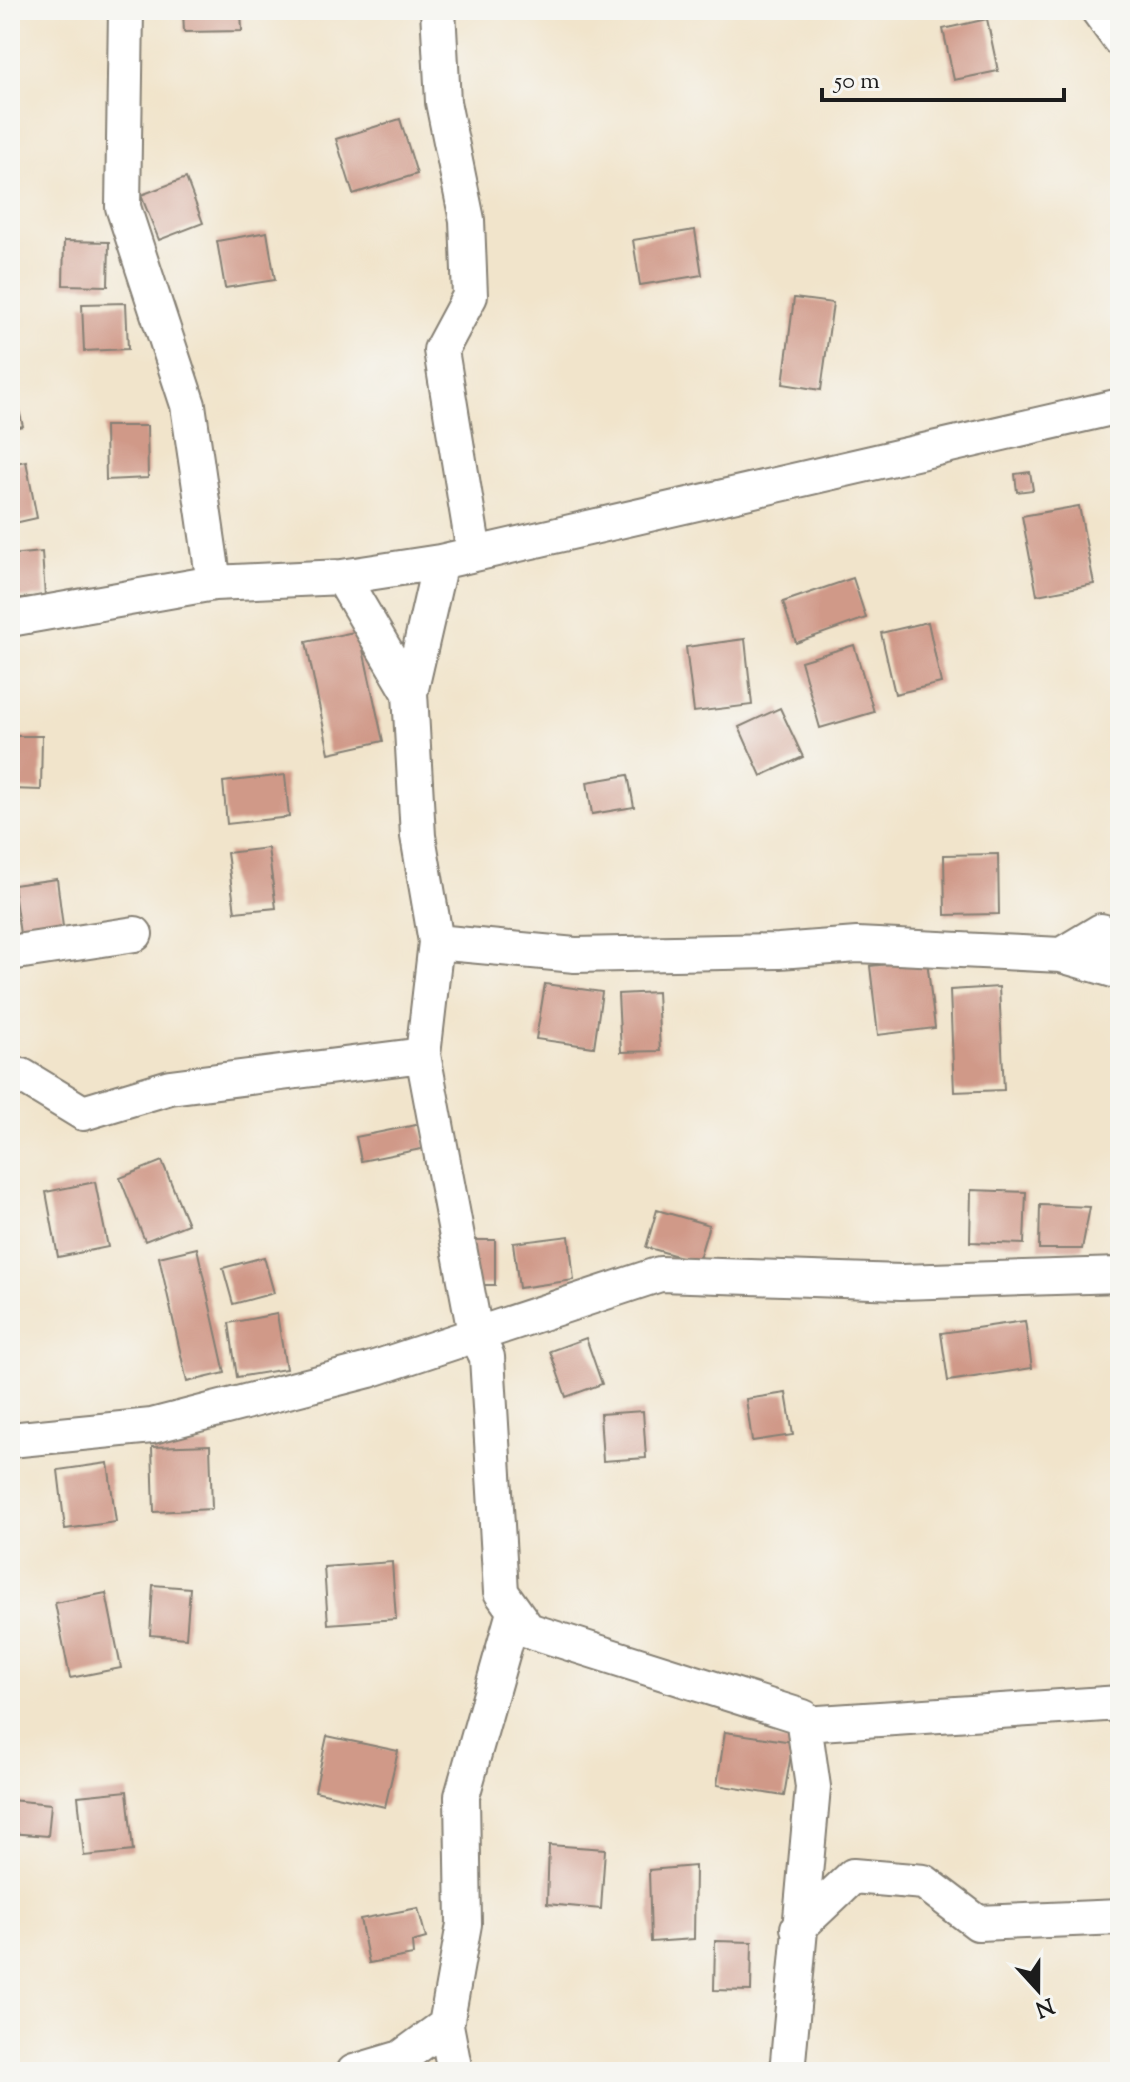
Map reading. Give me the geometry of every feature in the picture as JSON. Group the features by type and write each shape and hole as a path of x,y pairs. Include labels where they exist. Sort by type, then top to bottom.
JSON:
{"street":[{"path":"126,10 123,207 188,405 214,583"},
{"path":"438,10 443,102 467,220 470,296 441,350 474,553"},
{"path":"1098,10 1120,40"},
{"path":"10,619 214,583 342,577 440,562 1120,406"},
{"path":"440,562 410,693 418,836 436,942 423,1055 475,1333 487,1357 501,1592 528,1630 803,1717 813,1787 787,2072"},
{"path":"342,577 410,693"},
{"path":"1061,955 1101,931 1120,937"},
{"path":"10,953 135,934"},
{"path":"436,942 575,955 779,951 857,945 1061,955 1120,972"},
{"path":"10,1076 22,1076 83,1113 170,1087 423,1055"},
{"path":"10,1440 152,1426 369,1370 660,1274 901,1282 1120,1275"},
{"path":"455,2072 446,2025 464,1924 462,1796 514,1612"},
{"path":"804,1724 1120,1703"},
{"path":"798,1928 853,1876 924,1882 978,1923 1120,1917"},
{"path":"354,2072 401,2058 446,2025"}],"building":[{"path":"183,10 241,10 242,31 184,32"},
{"path":"987,19 998,71 954,80 943,29"},
{"path":"400,119 417,174 353,194 336,139"},
{"path":"186,178 203,223 159,240 141,195"},
{"path":"695,230 702,275 640,285 633,240"},
{"path":"267,232 275,280 225,288 217,241"},
{"path":"64,241 109,242 108,286 63,285"},
{"path":"794,298 833,303 821,390 783,384"},
{"path":"126,303 128,349 84,351 82,304"},
{"path":"10,375 23,426 10,429"},
{"path":"105,426 147,426 148,478 106,480"},
{"path":"26,461 37,518 10,524 10,464"},
{"path":"1030,472 1033,490 1017,492 1015,474"},
{"path":"1079,506 1094,584 1037,595 1022,516"},
{"path":"42,552 45,596 10,599 10,555"},
{"path":"853,578 866,618 796,643 783,602"},
{"path":"928,622 941,683 895,694 881,633"},
{"path":"359,631 383,741 329,753 306,642"},
{"path":"745,639 752,705 694,712 686,647"},
{"path":"854,645 874,712 820,728 801,661"},
{"path":"780,708 803,757 761,776 739,727"},
{"path":"10,736 42,736 41,790 10,789"},
{"path":"285,775 289,817 227,824 223,782"},
{"path":"628,775 634,807 592,814 587,782"},
{"path":"268,848 276,908 235,912 227,853"},
{"path":"998,854 999,914 945,915 944,855"},
{"path":"57,879 64,935 21,941 13,885"},
{"path":"927,960 935,1028 878,1035 870,966"},
{"path":"545,984 602,992 594,1047 536,1039"},
{"path":"999,987 1004,1090 954,1092 950,990"},
{"path":"657,992 660,1051 621,1052 618,994"},
{"path":"421,1124 426,1148 361,1161 356,1137"},
{"path":"162,1161 188,1224 145,1241 120,1178"},
{"path":"95,1182 108,1247 58,1257 46,1192"},
{"path":"971,1190 1026,1192 1024,1244 970,1242"},
{"path":"1040,1205 1090,1207 1082,1249 1039,1249"},
{"path":"657,1210 709,1225 698,1262 646,1247"},
{"path":"569,1236 574,1280 519,1288 513,1243"},
{"path":"471,1240 495,1240 495,1285 471,1285"},
{"path":"197,1248 225,1373 187,1382 159,1257"},
{"path":"264,1257 274,1293 233,1304 223,1268"},
{"path":"277,1314 286,1369 237,1377 229,1323"},
{"path":"1025,1321 1032,1368 948,1381 941,1333"},
{"path":"586,1338 602,1384 566,1397 550,1351"},
{"path":"786,1393 793,1435 752,1441 746,1399"},
{"path":"643,1411 646,1458 603,1461 600,1414"},
{"path":"210,1445 212,1509 154,1512 152,1447"},
{"path":"108,1463 116,1522 65,1529 58,1470"},
{"path":"392,1562 396,1619 328,1624 324,1567"},
{"path":"153,1585 190,1588 186,1638 150,1635"},
{"path":"106,1593 121,1668 70,1678 55,1603"},
{"path":"725,1732 793,1742 784,1796 717,1785"},
{"path":"327,1736 398,1751 385,1807 315,1791"},
{"path":"127,1791 133,1851 84,1856 78,1796"},
{"path":"10,1800 51,1804 48,1836 10,1833"},
{"path":"549,1845 605,1849 601,1909 547,1904"},
{"path":"695,1866 694,1939 651,1942 649,1870"},
{"path":"418,1908 426,1938 412,1942 413,1955 369,1963 360,1919"},
{"path":"715,1941 752,1942 751,1991 714,1990"}]}
